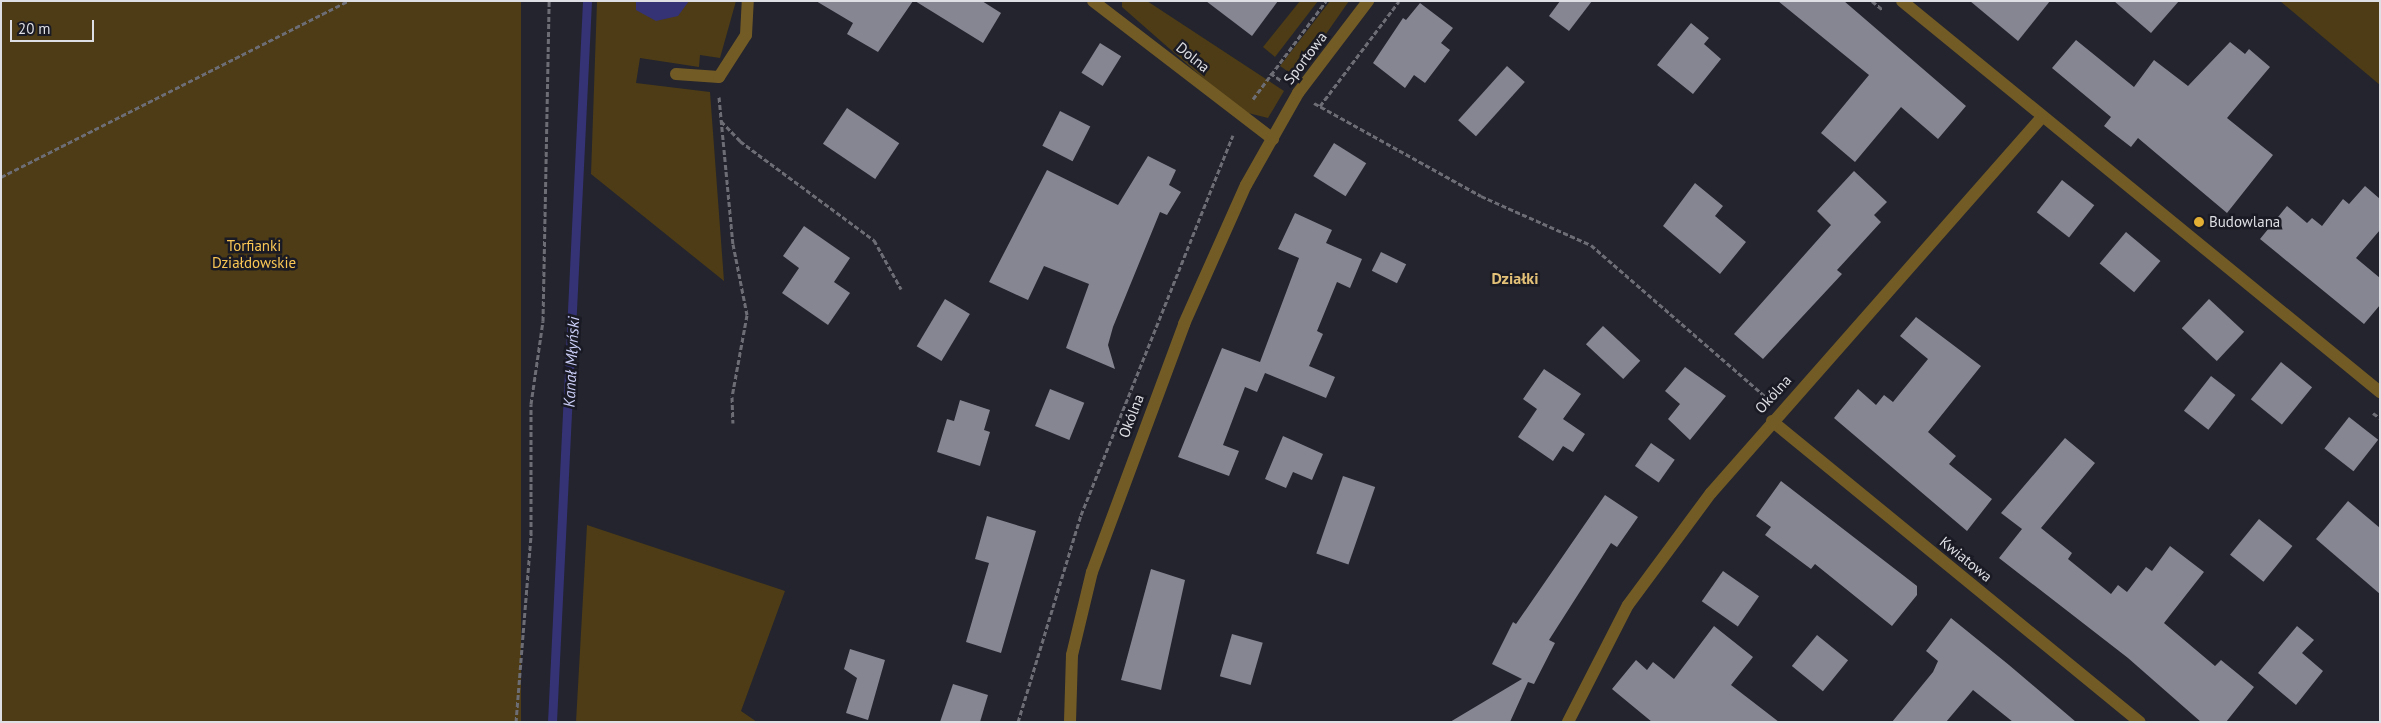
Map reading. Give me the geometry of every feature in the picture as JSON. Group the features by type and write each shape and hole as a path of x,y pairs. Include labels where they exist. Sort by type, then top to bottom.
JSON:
{"street":[{"path":"676,74 718,76 746,35 748,1"},
{"name":"Dolna","path":"1093,1 1273,139"},
{"name":"Sportowa","path":"1273,139 1298,93 1368,1"},
{"path":"1902,1 2380,392"},
{"name":"Okólna","path":"1568,722 1628,606 1711,493 1772,420 2042,117"},
{"name":"Okólna","path":"1070,722 1078,623 1111,516 1220,239 1273,139"},
{"name":"Kwiatowa","path":"1772,420 2140,722"}],"path":[{"path":"1,177 348,1"},
{"path":"516,722 531,534 531,404 543,321 549,1"},
{"path":"1018,722 1081,515 1127,391 1242,116 1326,1"},
{"path":"1399,1 1320,106 1481,196 1591,245 1781,410"},
{"path":"718,76 720,120 733,244 748,315 732,397 734,423"},
{"path":"720,120 740,141 874,240 901,288"}],"green space":[{"name":"Torfianki Działdowskie","path":"1,1 521,1 521,722 1,722"},
{"path":"597,1 736,1 720,58 700,55 699,67 640,58 636,83 710,92 724,281 591,174"},
{"path":"1122,1 1147,1 1284,91 1268,118 1248,113 1220,93 1122,7"},
{"path":"1300,1 1318,1 1275,57 1263,47"},
{"path":"1330,1 1349,1 1296,77 1280,66"},
{"path":"2280,1 2380,1 2380,85"},
{"path":"587,525 785,591 741,711 757,722 576,722"}],"shaded area":[{"path":"636,1 689,1 678,16 656,21 636,10"}],"building":[{"path":"816,1 913,1 878,52 847,34 853,23"},
{"path":"915,1 982,1 1001,13 983,43"},
{"path":"1206,1 1278,1 1252,36"},
{"path":"1560,1 1592,1 1569,31 1549,16"},
{"path":"1778,1 1844,1 1966,106 1938,139 1901,107 1855,162 1821,133 1869,75"},
{"path":"1970,1 2050,1 2018,41"},
{"path":"2114,1 2179,1 2151,33"},
{"path":"1420,3 1453,28 1441,43 1450,50 1425,83 1414,75 1405,88 1373,63 1403,18 1406,20"},
{"path":"1691,23 1709,38 1704,44 1721,59 1693,94 1657,65"},
{"path":"2076,40 2134,87 2154,60 2188,86 2230,42 2245,54 2249,49 2270,67 2227,118 2273,155 2227,213 2138,138 2131,147 2104,126 2111,117 2052,68"},
{"path":"1100,43 1121,56 1103,86 1081,73"},
{"path":"1507,66 1525,82 1476,136 1458,120"},
{"path":"847,108 899,143 875,179 823,144"},
{"path":"1060,111 1090,126 1073,161 1042,146"},
{"path":"1334,143 1366,163 1346,196 1313,176"},
{"path":"1148,156 1176,170 1169,185 1181,192 1167,215 1160,212 1113,327 1108,345 1115,369 1066,348 1089,284 1044,266 1028,300 989,282 1047,170 1118,205"},
{"path":"1854,171 1887,202 1874,215 1881,222 1837,270 1842,274 1763,359 1734,334 1831,225 1817,211"},
{"path":"2062,180 2094,205 2069,238 2037,212"},
{"path":"1695,183 1723,206 1715,216 1746,242 1720,274 1663,226"},
{"path":"2365,186 2380,199 2380,230 2356,258 2380,278 2380,305 2364,324 2260,239 2287,206 2307,223 2312,218 2322,226 2343,199 2349,204"},
{"path":"1295,213 1332,230 1326,243 1362,259 1350,288 1337,282 1317,331 1323,334 1309,366 1335,377 1326,398 1265,373 1257,392 1245,387 1223,445 1239,451 1229,476 1178,457 1222,348 1260,362 1299,258 1278,249"},
{"path":"804,226 850,258 834,282 850,293 828,325 782,293 799,268 783,256"},
{"path":"2126,232 2160,261 2134,292 2100,263"},
{"path":"1381,252 1406,264 1397,283 1372,271"},
{"path":"945,299 970,314 942,361 917,346"},
{"path":"2209,299 2244,332 2217,361 2182,328"},
{"path":"1916,317 1981,366 1928,432 1956,456 1949,464 1992,499 1967,531 1834,418 1858,389 1876,405 1884,395 1893,402 1928,359 1900,336"},
{"path":"1603,326 1640,361 1623,379 1586,344"},
{"path":"2281,362 2312,387 2282,424 2251,399"},
{"path":"1685,367 1726,396 1690,440 1668,419 1680,404 1665,391"},
{"path":"1544,369 1581,394 1563,419 1585,434 1573,452 1563,446 1553,461 1518,437 1537,409 1523,399"},
{"path":"2211,376 2235,395 2208,430 2184,411"},
{"path":"1050,389 1084,403 1069,440 1035,426"},
{"path":"960,400 990,410 984,430 990,432 980,466 937,452 947,419 954,421"},
{"path":"2349,417 2378,440 2354,471 2324,449"},
{"path":"1283,436 1323,454 1312,480 1293,472 1286,488 1265,479"},
{"path":"2065,438 2095,463 2041,528 2072,553 2068,559 2111,594 2118,585 2127,592 2146,567 2152,571 2170,546 2204,572 2164,623 2215,666 2221,660 2254,687 2226,722 2201,722 2128,658 1999,558 2022,529 2001,513"},
{"path":"1651,443 1675,460 1659,483 1635,466"},
{"path":"1343,476 1375,487 1348,565 1316,554"},
{"path":"1781,481 1917,586 1917,595 1892,626 1815,564 1811,569 1765,535 1771,527 1756,516"},
{"path":"1605,495 1638,517 1617,547 1611,543 1549,640 1555,643 1534,684 1528,682 1510,722 1450,722 1522,679 1492,664 1513,622 1516,624"},
{"path":"2348,501 2380,528 2380,594 2316,539"},
{"path":"987,516 1036,531 1001,653 966,642 989,563 975,559"},
{"path":"2259,519 2292,546 2263,582 2230,555"},
{"path":"1151,569 1185,580 1161,690 1121,680"},
{"path":"1723,571 1759,596 1738,627 1702,601"},
{"path":"1951,618 2076,722 2013,722 1973,690 1946,722 1892,722 1933,672 1938,661 1926,651"},
{"path":"1714,626 1753,657 1731,685 1779,722 1652,722 1612,689 1636,660 1647,670 1653,662 1674,679"},
{"path":"2297,626 2314,640 2302,653 2323,671 2296,705 2258,673"},
{"path":"1232,634 1263,643 1251,685 1220,676"},
{"path":"1817,635 1848,660 1823,691 1792,666"},
{"path":"850,649 885,660 868,720 846,713 857,678 844,669"},
{"path":"953,684 988,695 980,722 940,722"}],"waterway":[{"name":"Kanał Młyński","path":"552,722 587,1"}],"place":[{"name":"Budowlana","path":"2199,222"}],"district":[{"name":"Działki","path":"1515,278"}]}
